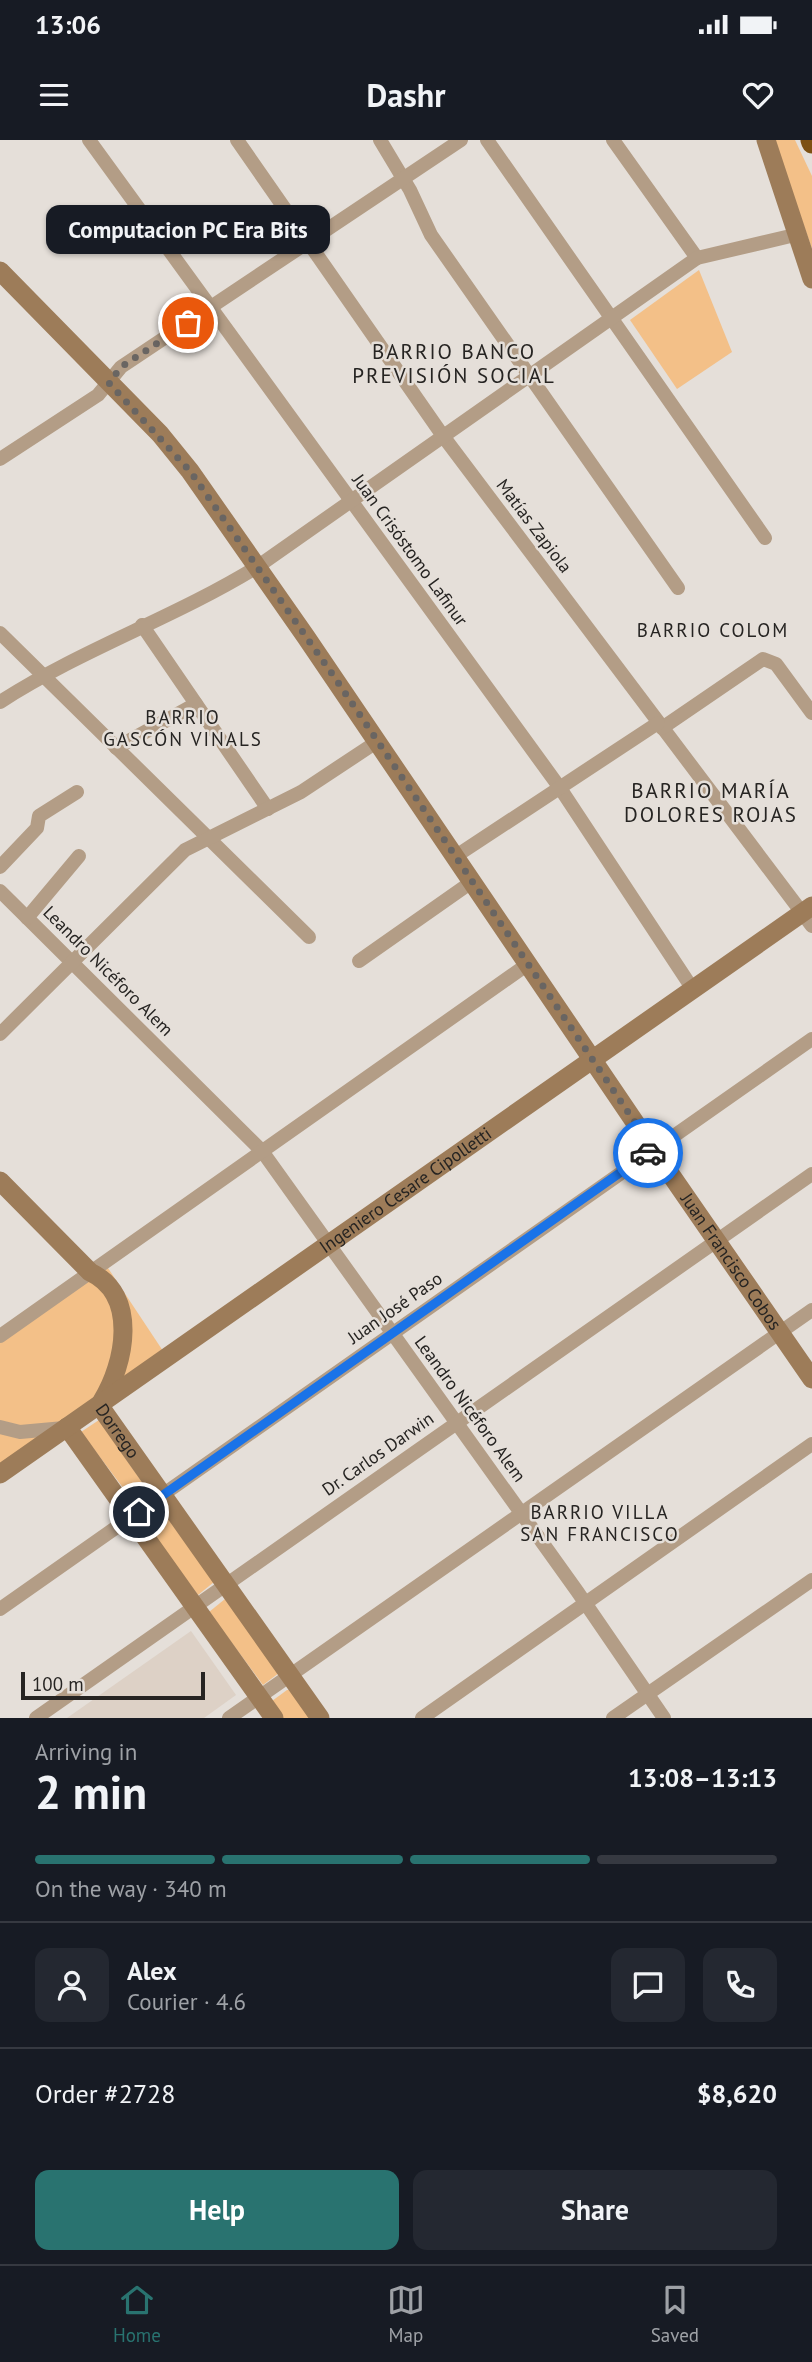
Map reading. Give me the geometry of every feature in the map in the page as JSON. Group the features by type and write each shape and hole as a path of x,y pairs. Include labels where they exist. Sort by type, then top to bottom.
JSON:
{"street":[{"name":"Juan Crisóstomo Lafinur","path":"89,140 560,788 692,988"},
{"name":"Matías Zapiola","path":"237,140 443,436 660,725 809,915"},
{"path":"380,140 403,178 431,235 678,588"},
{"path":"0,459 90,401 121,367 461,140"},
{"path":"487,140 765,538"},
{"path":"613,140 697,258"},
{"path":"766,140 812,279"},
{"path":"0,702 41,676 223,587 257,567 697,258 799,234"},
{"name":"Juan Francisco Cobos","path":"0,271 175,452 378,741 591,1058 812,1378"},
{"path":"142,625 268,808"},
{"path":"0,633 309,937"},
{"path":"456,856 763,659 776,664 812,713"},
{"path":"116,748 195,704"},
{"path":"0,1034 178,856 207,837 301,792 378,741"},
{"path":"0,867 37,828 38,816 77,792"},
{"path":"27,918 79,856"},
{"path":"359,961 473,881"},
{"name":"Leandro Nicéforo Alem","path":"0,891 262,1152 664,1718"},
{"name":"Ingeniero Cesare Cipolletti","path":"0,1474 692,988 809,915"},
{"path":"0,1336 528,964"},
{"name":"Juan José Paso","path":"0,1609 812,1039"},
{"name":"Dr. Carlos Darwin","path":"36,1718 812,1174"},
{"name":"Dorrego","path":"0,1181 90,1272 102,1278 110,1291 124,1333 119,1365 99,1405 320,1718"},
{"path":"229,1718 812,1310"},
{"path":"0,1427 20,1432 67,1427 274,1718"},
{"path":"422,1718 812,1444"},
{"path":"613,1718 812,1580"}],"shaded area":[{"path":"774,140 795,140 812,176 812,249"},
{"path":"699,270 732,352 677,389 630,320"},
{"path":"104,1262 167,1357 0,1474 0,1336"},
{"path":"99,1420 151,1495 136,1505 81,1432"},
{"path":"162,1508 214,1582 198,1595 144,1522"},
{"path":"225,1599 279,1673 263,1685 209,1612"},
{"path":"191,1631 236,1695 204,1718 67,1718"},
{"path":"290,1690 310,1718 282,1718 272,1701"}],"way so far":[{"path":"188,323 121,367 109,383 183,461 306,636 653,1149 648,1153"}],"place":[{"name":"Computacion PC Era Bits","path":"188,323"}],"district":[{"name":"BARRIO BANCO PREVISIÓN SOCIAL","path":"454,364"},
{"name":"BARRIO COLOM","path":"713,630"},
{"name":"BARRIO GASCÓN VINALS","path":"183,728"},
{"name":"BARRIO MARÍA DOLORES ROJAS","path":"711,803"},
{"name":"BARRIO VILLA SAN FRANCISCO","path":"600,1523"}],"route":[{"path":"139,1512 648,1153"}]}
